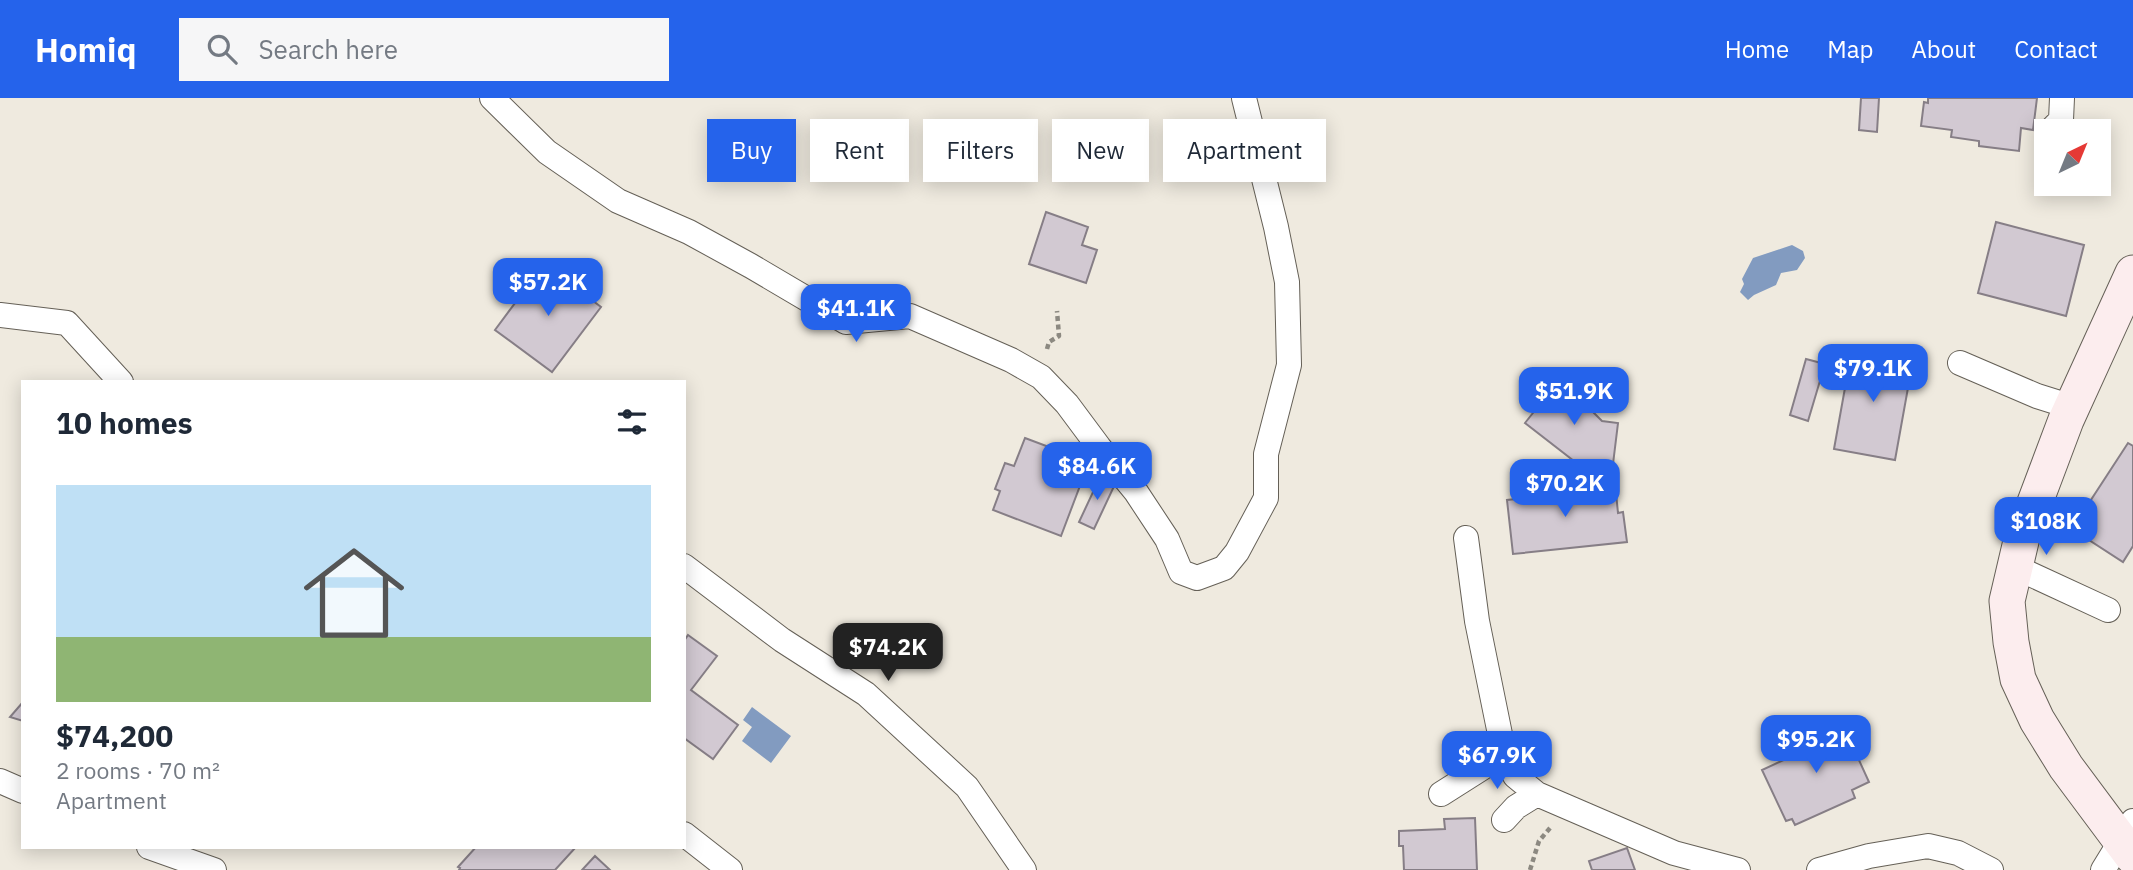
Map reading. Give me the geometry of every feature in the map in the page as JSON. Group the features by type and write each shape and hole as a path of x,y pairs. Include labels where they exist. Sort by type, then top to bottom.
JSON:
{"main road":[{"path":"2129,839 2066,766 2037,720 2018,679 2007,601 2022,537 2072,407 2133,273"}],"street":[{"path":"492,98 547,152 618,201 689,232 751,265 846,322 910,316 1011,360 1041,377 1067,404 1136,492 1167,539 1181,572 1197,578 1224,568 1237,552 1266,498 1266,454 1289,365 1287,282 1244,98"},
{"path":"2061,119 2062,98"},
{"path":"0,315 67,323 119,380"},
{"path":"1960,363 2037,396 2072,407"},
{"path":"1466,538 1477,621 1504,754 1515,776 1537,794 1674,853 1738,870"},
{"path":"2015,567 2108,610"},
{"path":"686,568 782,640 866,694 967,787 1024,870"},
{"path":"1441,794 1504,754"},
{"path":"0,781 21,790"},
{"path":"1504,820 1516,807 1537,794"},
{"path":"686,836 730,870"},
{"path":"2103,870 2129,839"},
{"path":"1819,870 1869,856 1928,846 1958,853 1991,870"},
{"path":"155,849 214,870"}],"path":[{"path":"1041,377 1049,342 1059,336 1057,311"},
{"path":"1530,870 1539,842 1570,806"}],"water":[{"path":"1792,245 1803,251 1805,258 1797,270 1781,273 1776,285 1748,300 1740,292 1744,284 1742,279 1753,258"},
{"path":"752,707 791,736 771,763 742,741 752,727 743,720"}],"building":[{"path":"1861,98 1879,98 1877,132 1859,130"},
{"path":"1928,98 2037,98 2033,130 2021,128 2019,151 1979,146 1979,141 1951,137 1952,130 1921,126 1924,102 1928,103"},
{"path":"1046,212 1088,227 1082,245 1097,250 1086,283 1029,264"},
{"path":"1996,222 2084,245 2066,316 1978,293"},
{"path":"544,264 601,307 552,372 495,330"},
{"path":"1852,349 1913,360 1895,460 1834,449"},
{"path":"1806,359 1825,364 1808,421 1790,415"},
{"path":"1560,379 1602,421 1618,423 1613,464 1574,461 1525,423"},
{"path":"1025,438 1089,462 1061,536 993,510 1000,491 995,489 1005,463 1014,466"},
{"path":"2128,443 2133,446 2133,546 2123,562 2072,529"},
{"path":"1101,475 1116,482 1094,529 1079,522"},
{"path":"1588,480 1590,496 1616,493 1618,513 1623,512 1627,542 1513,554 1507,500 1537,497 1536,486"},
{"path":"688,635 717,656 691,690 738,725 713,759 686,739"},
{"path":"21,704 21,720 10,717"},
{"path":"1842,723 1869,782 1852,790 1855,798 1795,825 1792,819 1786,821 1762,770 1788,758 1784,750"},
{"path":"1475,818 1477,870 1404,870 1399,831 1445,829 1444,819"},
{"path":"1627,848 1635,870 1592,870 1589,861"},
{"path":"474,849 574,849 555,870 459,870 458,867"},
{"path":"595,856 610,870 582,870"}]}
